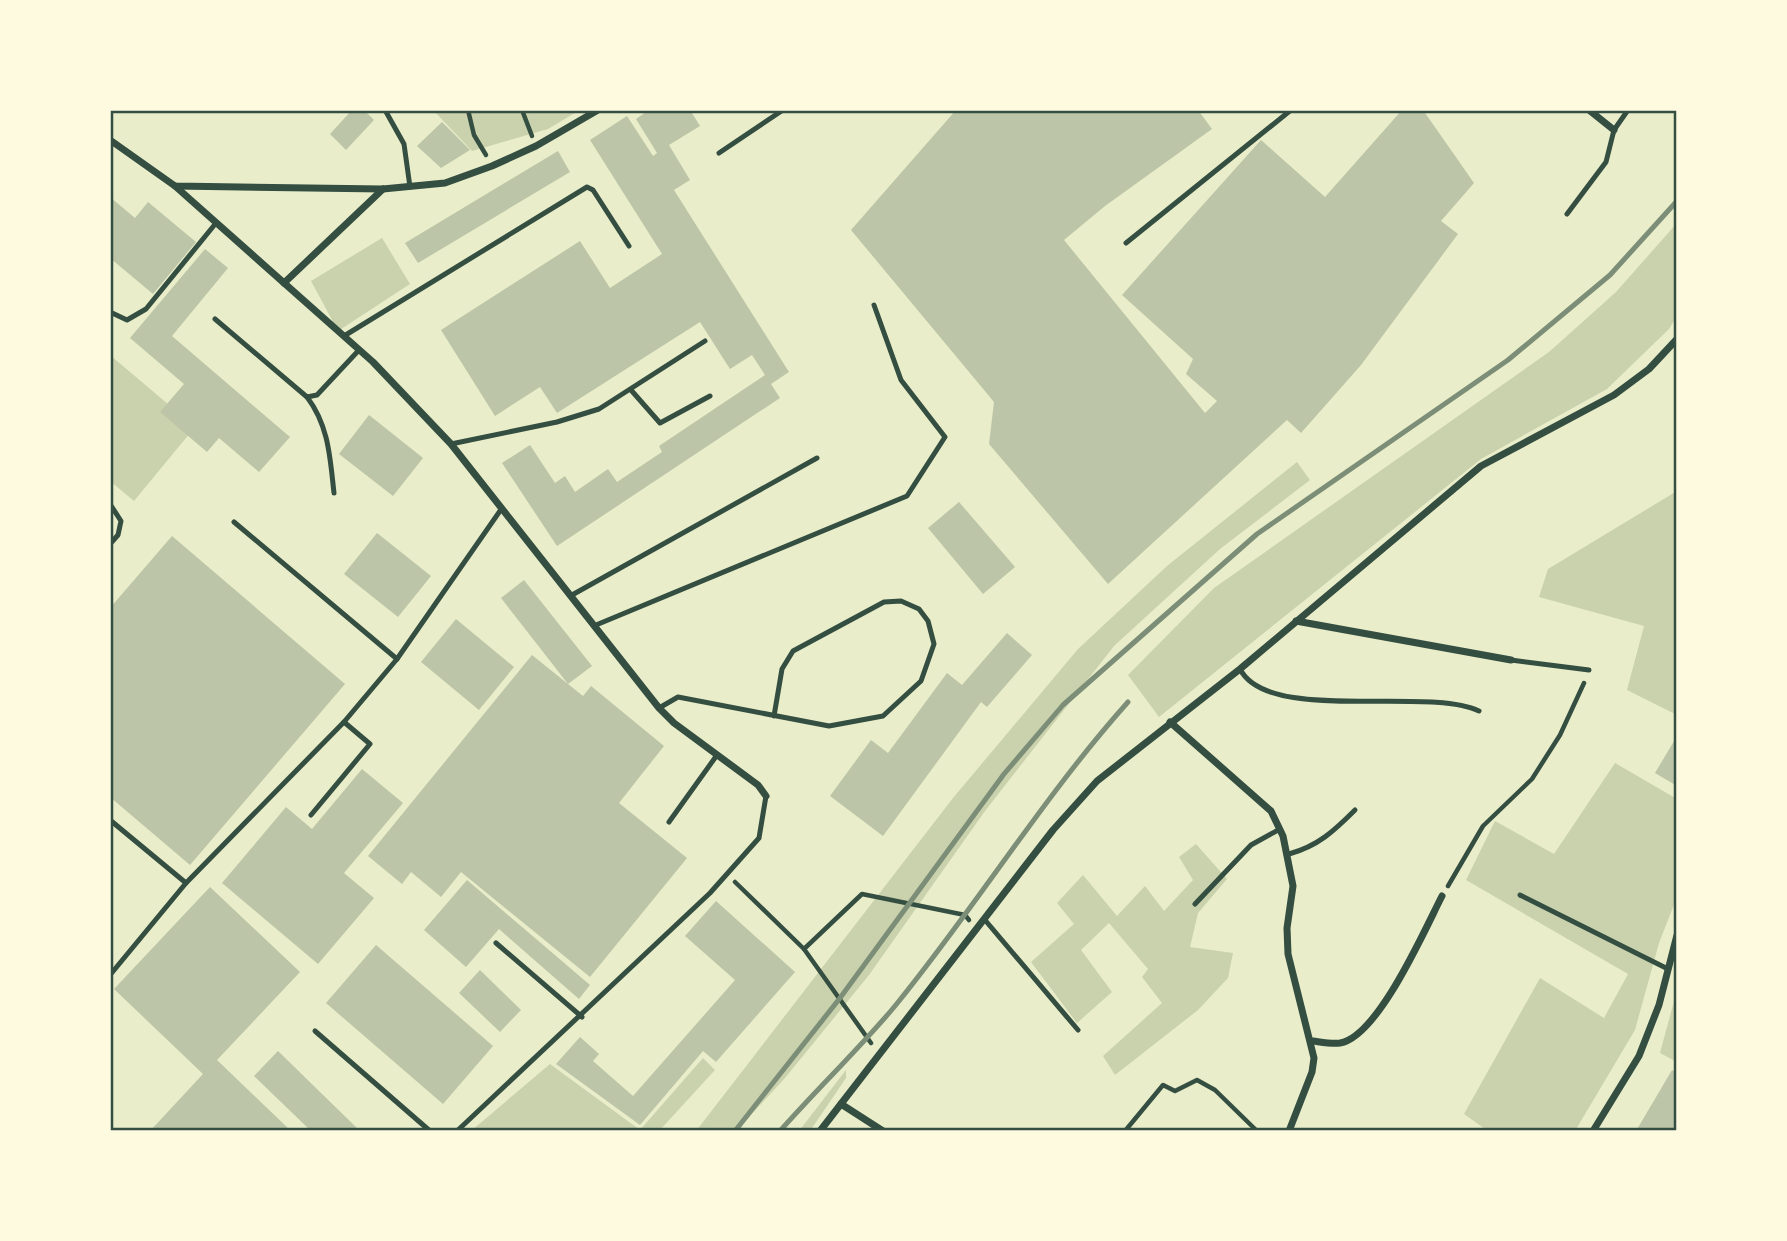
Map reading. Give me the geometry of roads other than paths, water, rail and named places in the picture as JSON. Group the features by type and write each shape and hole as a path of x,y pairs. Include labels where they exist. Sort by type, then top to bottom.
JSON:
{"street":[{"path":"175,186 383,189 445,183 536,146 598,110"},
{"path":"1589,110 1614,130"},
{"path":"110,140 175,186 359,350 451,444 659,708 674,723 758,785 766,796"},
{"path":"284,283 383,189"},
{"path":"820,1131 1054,830 1097,781 1240,669 1481,466 1614,396 1649,369 1677,340"},
{"path":"1296,621 1511,660"},
{"path":"1170,722 1271,811 1289,854 1293,887 1287,928 1288,954 1313,1041 1312,1072 1289,1131"},
{"path":"1313,1041 1341,1043 1367,1027 1400,979 1442,895"},
{"path":"1593,1131 1639,1056 1659,1005 1677,935"},
{"path":"841,1104 883,1131"}],"lane":[{"path":"385,110 404,144 410,187"},
{"path":"719,153 783,110"},
{"path":"1126,243 1291,110"},
{"path":"1567,214 1606,162 1614,130 1628,110"},
{"path":"344,336 587,187 593,190 629,246"},
{"path":"110,323 113,314 127,320 146,309 216,223"},
{"path":"596,625 906,496 944,438 901,380 874,305"},
{"path":"215,319 307,397 320,415 326,432 334,493"},
{"path":"451,444 576,418 631,390 705,341"},
{"path":"307,397 317,395 359,350"},
{"path":"631,390 660,423 710,396"},
{"path":"572,595 817,458"},
{"path":"110,504 121,521 118,535 110,544"},
{"path":"110,975 186,883 344,722 397,659 502,508"},
{"path":"234,522 397,659"},
{"path":"659,708 678,697 774,716 829,726 883,716 920,681 934,644 928,621 919,609 901,601 884,602 793,651 782,669 774,716"},
{"path":"1511,660 1589,670"},
{"path":"1240,669 1244,676 1273,692 1304,701 1455,702 1479,711"},
{"path":"311,815 370,744 344,722"},
{"path":"669,821 717,755"},
{"path":"457,1131 582,1017 727,875 759,838 766,796"},
{"path":"1289,854 1310,848 1332,834 1355,810"},
{"path":"110,820 186,883"},
{"path":"1195,904 1251,845 1280,829"},
{"path":"1520,895 1668,969"},
{"path":"985,920 1078,1030"},
{"path":"496,943 582,1017"},
{"path":"315,1031 430,1131"}],"railway":[{"path":"735,1131 840,998 1004,774 1063,705 1257,534 1508,360 1610,275 1677,201"},
{"path":"780,1131 895,1006 1067,776 1128,702"}]}
